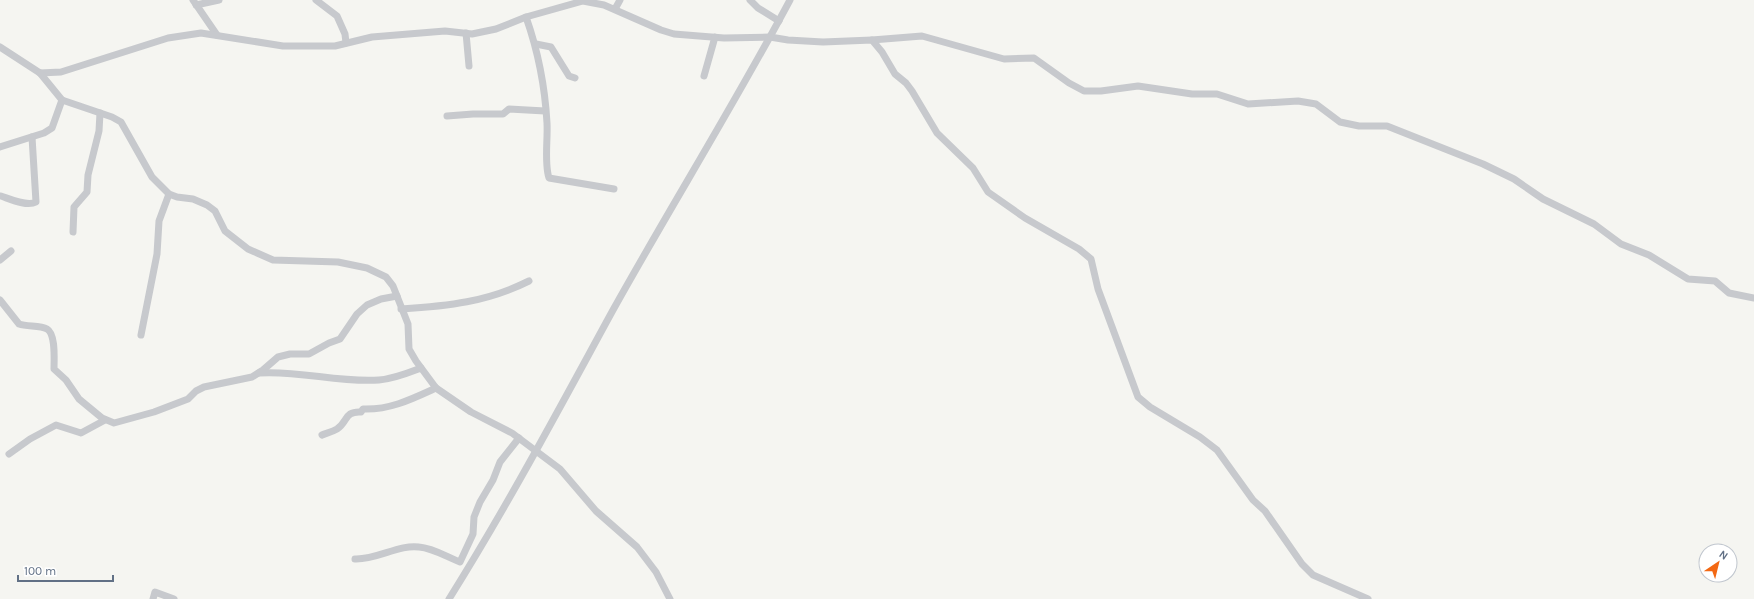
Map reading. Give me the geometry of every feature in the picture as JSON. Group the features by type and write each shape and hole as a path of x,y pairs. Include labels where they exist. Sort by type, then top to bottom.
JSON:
{"street":[{"path":"194,2 219,0"},
{"path":"316,0 337,16 345,34 346,43"},
{"path":"615,9 620,0"},
{"path":"750,0 758,8 779,21"},
{"path":"448,599 470,566 790,0"},
{"path":"40,73 73,70 168,38 201,33 283,46 314,48 335,46 372,36 445,31 472,34 496,29 526,17 581,1 604,5 615,9 666,32 715,37 770,37 788,40 824,42 922,36 1004,59 1034,58 1069,83 1084,91 1101,91 1138,86 1192,94 1217,94 1248,104 1298,101 1316,104 1340,122 1359,126 1387,126 1483,164 1514,179 1543,198 1594,224 1621,244 1649,255 1688,279 1715,281 1729,293 1754,298"},
{"path":"194,2 217,35"},
{"path":"526,17 536,44 545,112 549,178 614,189"},
{"path":"466,33 468,66"},
{"path":"704,76 715,37"},
{"path":"872,40 882,52 895,74 906,83 912,91 937,133 972,168 988,192 1025,218 1080,249 1091,259 1098,289 1138,397 1150,407 1200,436 1218,450 1253,500 1265,511 1302,564 1314,575 1368,599"},
{"path":"536,44 551,47 570,76 575,78"},
{"path":"0,47 40,73 62,100 117,119 125,126 152,177 169,194 177,197 193,199 207,205 215,211 225,232 248,249 263,257 273,260 289,262 302,260 338,262 367,268 386,277 393,286 408,324 409,349 436,388 471,412 519,438 560,468 596,511 637,547 656,572 670,599"},
{"path":"0,147 32,137 52,128 62,100"},
{"path":"447,116 503,114 509,109 545,112"},
{"path":"73,232 74,207 87,192 88,175 99,131 100,113"},
{"path":"1,196 26,203 34,203 37,199 32,137"},
{"path":"141,336 157,254 159,221 169,194"},
{"path":"0,260 11,251"},
{"path":"401,309 456,305 480,300 512,290 529,281"},
{"path":"0,300 19,324 47,329 51,333 54,347 54,369 66,380 79,399 105,420 114,423 154,412 188,399 196,391 204,388 252,377 278,357 290,354 308,354 340,339 357,314 367,305 381,298 397,296"},
{"path":"259,373 275,372 358,380 380,380 421,368"},
{"path":"322,435 338,428 347,416 353,412 361,412 363,409 381,410 409,401 436,388"},
{"path":"9,454 30,439 56,425 81,433 105,420"},
{"path":"355,559 364,560 419,546 460,562 473,534 474,517 480,502 493,480 500,462 519,438"},
{"path":"152,599 155,592 174,599"}]}
